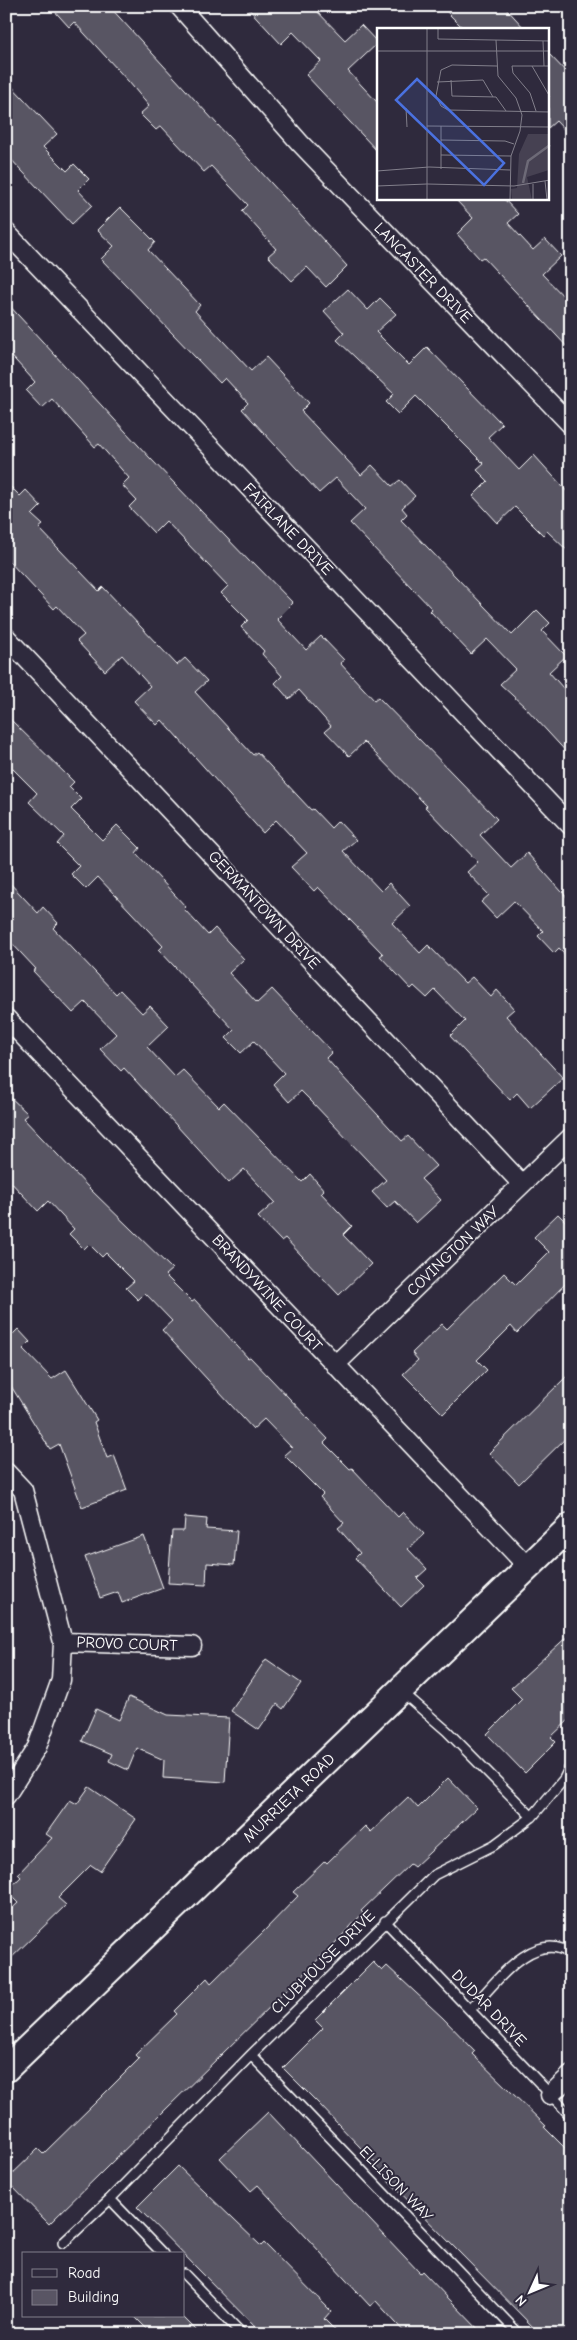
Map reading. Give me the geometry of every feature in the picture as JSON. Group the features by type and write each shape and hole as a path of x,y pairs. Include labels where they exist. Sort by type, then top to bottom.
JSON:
{"main road":[{"name":"MURRIETA ROAD","path":"6,2069 571,1526"}],"street":[{"name":"LANCASTER DRIVE","path":"179,6 300,143 571,425"},
{"name":"FAIRLANE DRIVE","path":"6,232 571,826"},
{"name":"GERMANTOWN DRIVE","path":"6,637 522,1184"},
{"name":"BRANDYWINE COURT","path":"6,1018 528,1567"},
{"name":"COVINGTON WAY","path":"335,1365 571,1137"},
{"path":"6,1472 23,1490 63,1642 61,1680 37,1747 6,1796"},
{"name":"PROVO COURT","path":"63,1642 192,1646"},
{"path":"550,2095 571,2075"}],"lane":[{"path":"400,1690 447,1731 532,1817"},
{"name":"CLUBHOUSE DRIVE","path":"63,2243 110,2199 385,1921 434,1875 494,1845 532,1817 564,1779 571,1765"},
{"name":"DUDAR DRIVE","path":"385,1921 571,2116"},
{"path":"470,2010 518,1960 534,1949 556,1947 571,1954"},
{"name":"ELLISON WAY","path":"251,2055 519,2334"},
{"path":"110,2199 161,2252"},
{"path":"185,2275 242,2334"}],"building":[{"path":"50,6 109,6 347,266 326,287 307,267 292,281 268,256 276,249 242,211 248,205 211,166 204,172 161,126 156,130 140,114 149,106 129,82 74,22 69,27"},
{"path":"246,6 312,6 345,40 361,25 377,42 348,71 377,102 377,151 306,75 321,61 293,32 281,44"},
{"path":"441,6 504,6 524,28 463,28"},
{"path":"550,55 571,77 571,137 556,121 550,126"},
{"path":"6,80 57,134 43,147 67,171 74,164 89,179 78,190 92,205 72,224 6,154"},
{"path":"456,200 505,200 518,214 508,223 533,250 545,239 561,256 542,274 571,304 571,351 483,257 480,259 457,234 473,218"},
{"path":"120,207 155,242 148,250 200,305 195,311 251,371 266,357 309,403 301,411 361,475 372,465 392,486 400,480 415,496 402,508 407,514 401,520 512,635 537,610 550,623 542,631 566,656 549,672 571,697 571,757 525,707 500,684 516,669 487,639 471,654 430,611 432,609 350,523 365,509 336,478 319,493 242,409 248,403 225,378 220,383 101,259 114,246 97,230"},
{"path":"348,289 368,310 380,298 396,314 376,332 409,365 427,347 502,424 488,437 519,470 534,455 571,496 571,554 547,531 543,535 515,507 498,523 473,496 488,481 477,470 484,464 416,396 398,414 386,402 394,394 337,340 344,333 324,311"},
{"path":"6,302 150,458 251,563 253,562 293,603 277,619 306,650 321,636 344,660 340,663 374,700 378,697 497,819 480,835 511,868 527,853 571,902 571,961 559,948 554,953 538,936 543,931 514,901 496,918 481,902 489,895 467,872 478,862 425,807 427,806 364,742 349,756 325,731 331,726 299,690 289,699 275,683 282,676 262,654 264,651 241,627 248,620 221,593 228,586 166,521 154,533 129,507 136,500 122,485 129,478 99,444 95,447 52,399 42,408 26,391 35,382 6,350"},
{"path":"6,482 20,496 26,490 41,506 32,515 43,525 39,528 99,591 103,587 177,665 185,658 207,681 195,692 253,755 257,752 311,810 313,809 331,828 338,821 356,840 343,851 381,891 389,883 410,906 392,923 420,953 428,945 465,983 472,977 491,997 497,990 514,1009 506,1016 563,1078 530,1108 517,1093 510,1100 450,1036 465,1021 435,990 427,998 414,986 411,989 380,956 383,954 318,887 314,891 291,867 307,853 276,820 263,833 162,720 157,725 134,701 150,686 122,655 105,671 77,641 84,635 57,606 54,609 6,558"},
{"path":"6,715 74,782 69,787 81,799 71,809 102,840 117,825 140,848 136,853 186,907 184,909 208,935 215,928 244,959 229,973 257,1003 272,989 332,1052 326,1058 402,1141 408,1136 436,1166 421,1179 441,1200 416,1223 395,1201 387,1208 372,1192 386,1180 301,1091 289,1102 273,1084 284,1073 254,1041 241,1053 226,1038 234,1030 159,950 163,946 98,877 86,889 71,874 79,866 57,844 64,836 29,802 37,793 6,762"},
{"path":"6,879 38,913 43,907 58,923 53,928 116,994 120,990 142,1013 150,1006 169,1026 147,1047 175,1077 183,1070 219,1107 224,1102 302,1182 310,1174 324,1190 321,1193 352,1226 343,1235 371,1264 339,1295 285,1238 281,1241 258,1217 275,1202 244,1169 229,1183 124,1068 121,1071 100,1049 116,1034 85,1002 73,1013 33,971 36,969 6,937"},
{"path":"6,1093 28,1114 23,1118 90,1189 172,1269 165,1275 192,1302 195,1300 248,1358 250,1357 328,1439 324,1443 350,1469 352,1468 398,1517 403,1512 424,1534 408,1549 427,1569 417,1578 424,1585 401,1607 355,1558 360,1553 338,1528 344,1523 320,1497 323,1494 284,1455 292,1448 264,1419 253,1429 162,1330 172,1321 145,1293 138,1300 126,1288 134,1281 106,1253 102,1257 89,1244 84,1249 69,1234 74,1229 48,1201 38,1211 6,1177"},
{"path":"558,1214 571,1227 571,1278 517,1333 511,1326 477,1360 487,1370 443,1414 403,1374 418,1360 412,1353 442,1324 447,1329 504,1273 516,1285 549,1252 534,1237"},
{"path":"18,1329 30,1342 23,1349 52,1379 66,1370 97,1420 94,1422 107,1458 114,1455 127,1490 82,1507 59,1444 50,1449 6,1378 6,1331 11,1336"},
{"path":"571,1372 571,1433 519,1484 489,1453"},
{"path":"185,1517 207,1519 206,1529 237,1531 234,1565 207,1563 206,1585 168,1583 172,1531 184,1531"},
{"path":"144,1536 163,1588 122,1603 118,1592 100,1598 85,1557"},
{"path":"571,1633 571,1718 551,1737 556,1742 525,1773 487,1734 522,1699 511,1688"},
{"path":"266,1659 301,1683 283,1709 277,1704 259,1730 231,1711"},
{"path":"129,1697 168,1715 229,1718 225,1782 163,1778 164,1760 137,1748 128,1770 109,1761 112,1754 82,1741 96,1709 119,1720"},
{"path":"448,1778 477,1808 414,1867 410,1864 361,1911 363,1913 335,1943 49,2224 6,2180 38,2149 43,2154 139,2059 135,2055 177,2014 174,2011 207,1978 211,1983 263,1932 298,1896 293,1892 325,1861 327,1863 365,1826 371,1832 408,1797 418,1808"},
{"path":"89,1787 136,1819 100,1871 91,1865 58,1898 66,1905 6,1963 6,1914 18,1903 6,1891 21,1877 18,1874 52,1838 46,1834 70,1800 77,1804"},
{"path":"373,1962 382,1971 387,1966 443,2018 475,2051 472,2054 546,2126 544,2127 571,2154 571,2334 540,2334 376,2168 378,2166 283,2068 323,2028 315,2020"},
{"path":"268,2112 420,2273 422,2271 483,2334 406,2334 376,2301 370,2306 258,2185 251,2191 220,2158"},
{"path":"178,2166 261,2246 264,2243 331,2311 324,2319 339,2334 262,2334 185,2256 185,2252 181,2252 137,2207"},
{"path":"136,2318 184,2318 200,2334 152,2334"}]}
